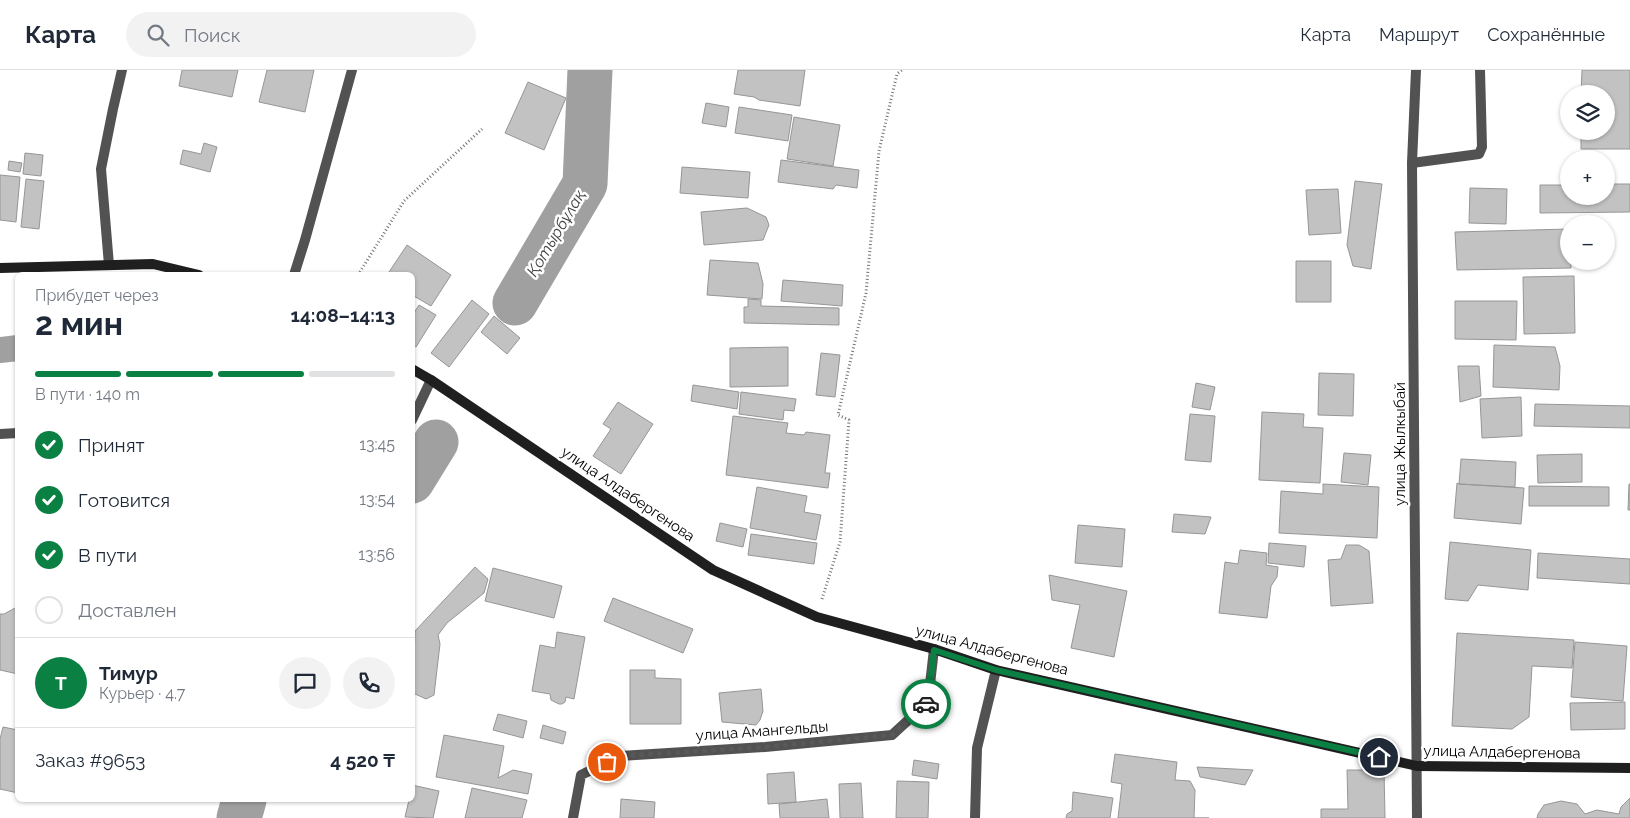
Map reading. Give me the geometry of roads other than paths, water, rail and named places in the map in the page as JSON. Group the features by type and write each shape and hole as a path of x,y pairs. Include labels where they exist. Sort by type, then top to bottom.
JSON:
{"main road":[{"path":"0,268 153,264 186,272"},
{"name":"улица Алдабергенова","path":"415,370 713,570 817,617 934,650 996,670 1417,766 1630,768"}],"street":[{"path":"109,265 101,169 122,70"},
{"path":"295,272 352,70"},
{"name":"улица Жылкыбай","path":"1416,70 1412,163 1417,818"},
{"path":"1412,163 1479,154 1482,147 1480,70"},
{"path":"415,414 431,380"},
{"path":"0,434 15,433"},
{"name":"улица Амангельды","path":"573,818 581,775 620,756 765,747 892,735 928,702 934,650"},
{"path":"976,818 977,748 996,670"}],"waterway":[{"name":"Қотырбұлақ","path":"515,303 585,184 590,70"},
{"path":"0,350 15,348"},
{"name":"Қотырбұлақ","path":"415,476 436,442"},
{"name":"Қотырбұлақ","path":"239,818 243,802"}]}
